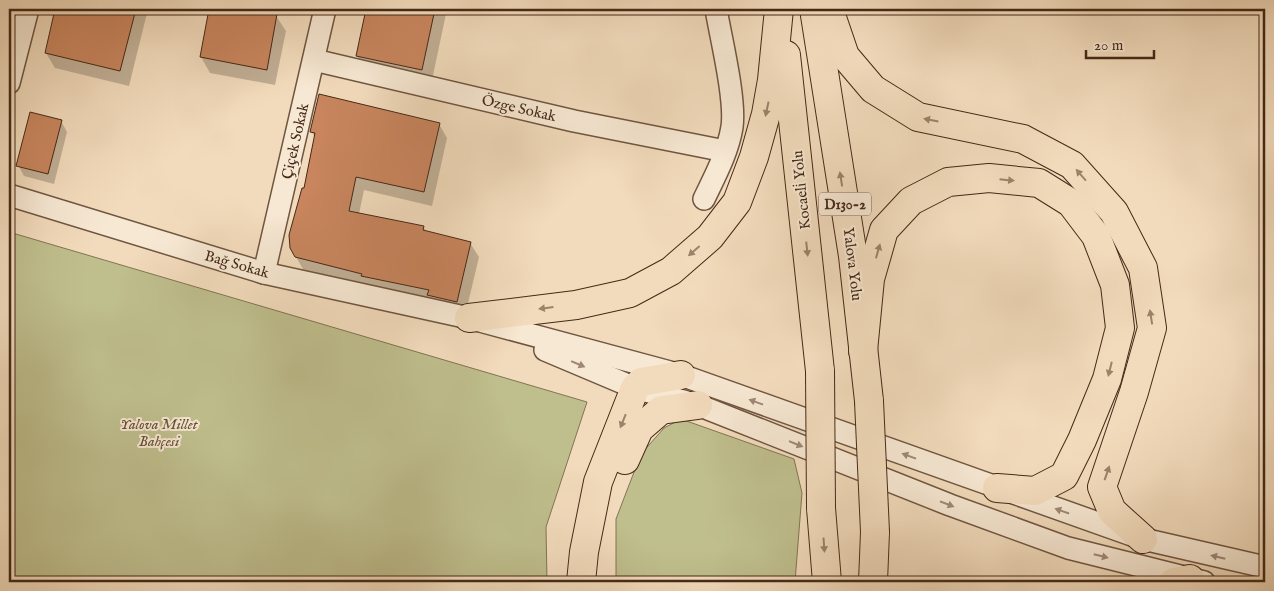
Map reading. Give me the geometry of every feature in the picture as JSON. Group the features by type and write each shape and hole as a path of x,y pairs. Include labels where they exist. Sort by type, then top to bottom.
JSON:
{"highway":[{"path":"469,318 576,305 630,293 671,271 710,237 737,202 754,157 766,114 772,80 780,9"},
{"name":"Kocaeli̇ Yolu","path":"780,9 820,371 821,508 827,582"},
{"name":"Yalova Yolu","path":"814,9 853,256 869,401 875,532 873,582"},
{"path":"829,9 846,56 873,88 918,117 1022,139 1072,165 1114,212 1143,268 1152,328 1134,392 1102,488 1112,511 1143,539"},
{"path":"863,351 870,279 884,230 911,201 948,182 989,178 1039,183 1071,203 1096,236 1115,285 1120,328 1107,379 1082,440 1064,476 1035,491 997,488"},
{"path":"581,582 584,552 598,482 635,388 641,382 681,375"},
{"path":"598,582 603,528 618,475 639,429 661,410 698,405"}],"street":[{"path":"9,82 28,9"},
{"name":"Çiçek Sokak","path":"264,273 325,9"},
{"path":"704,199 726,151 732,126 730,89 716,9"},
{"name":"Özge Sokak","path":"314,60 574,121 726,151"},
{"name":"Bağ Sokak","path":"9,194 264,273 469,318"},
{"path":"469,318 681,375 1143,539 1265,567"},
{"path":"469,318 635,388 698,405 950,505 1068,548 1190,581"}],"green space":[{"name":"Yalova Millet Bahçesi","path":"9,232 587,402 546,527 547,582 9,582"},
{"path":"681,419 794,459 802,493 795,582 616,582 616,519 641,454 664,428"}],"building":[{"path":"55,9 136,9 120,71 45,53"},
{"path":"209,9 248,9 277,14 267,70 200,57"},
{"path":"366,9 435,9 422,70 356,56"},
{"path":"319,94 440,123 424,192 356,177 349,211 424,226 423,230 471,242 457,302 427,295 429,290 361,276 362,274 295,257 290,248 289,235 302,188 304,188 315,133 310,132"},
{"path":"30,112 62,120 48,174 16,166"}]}
